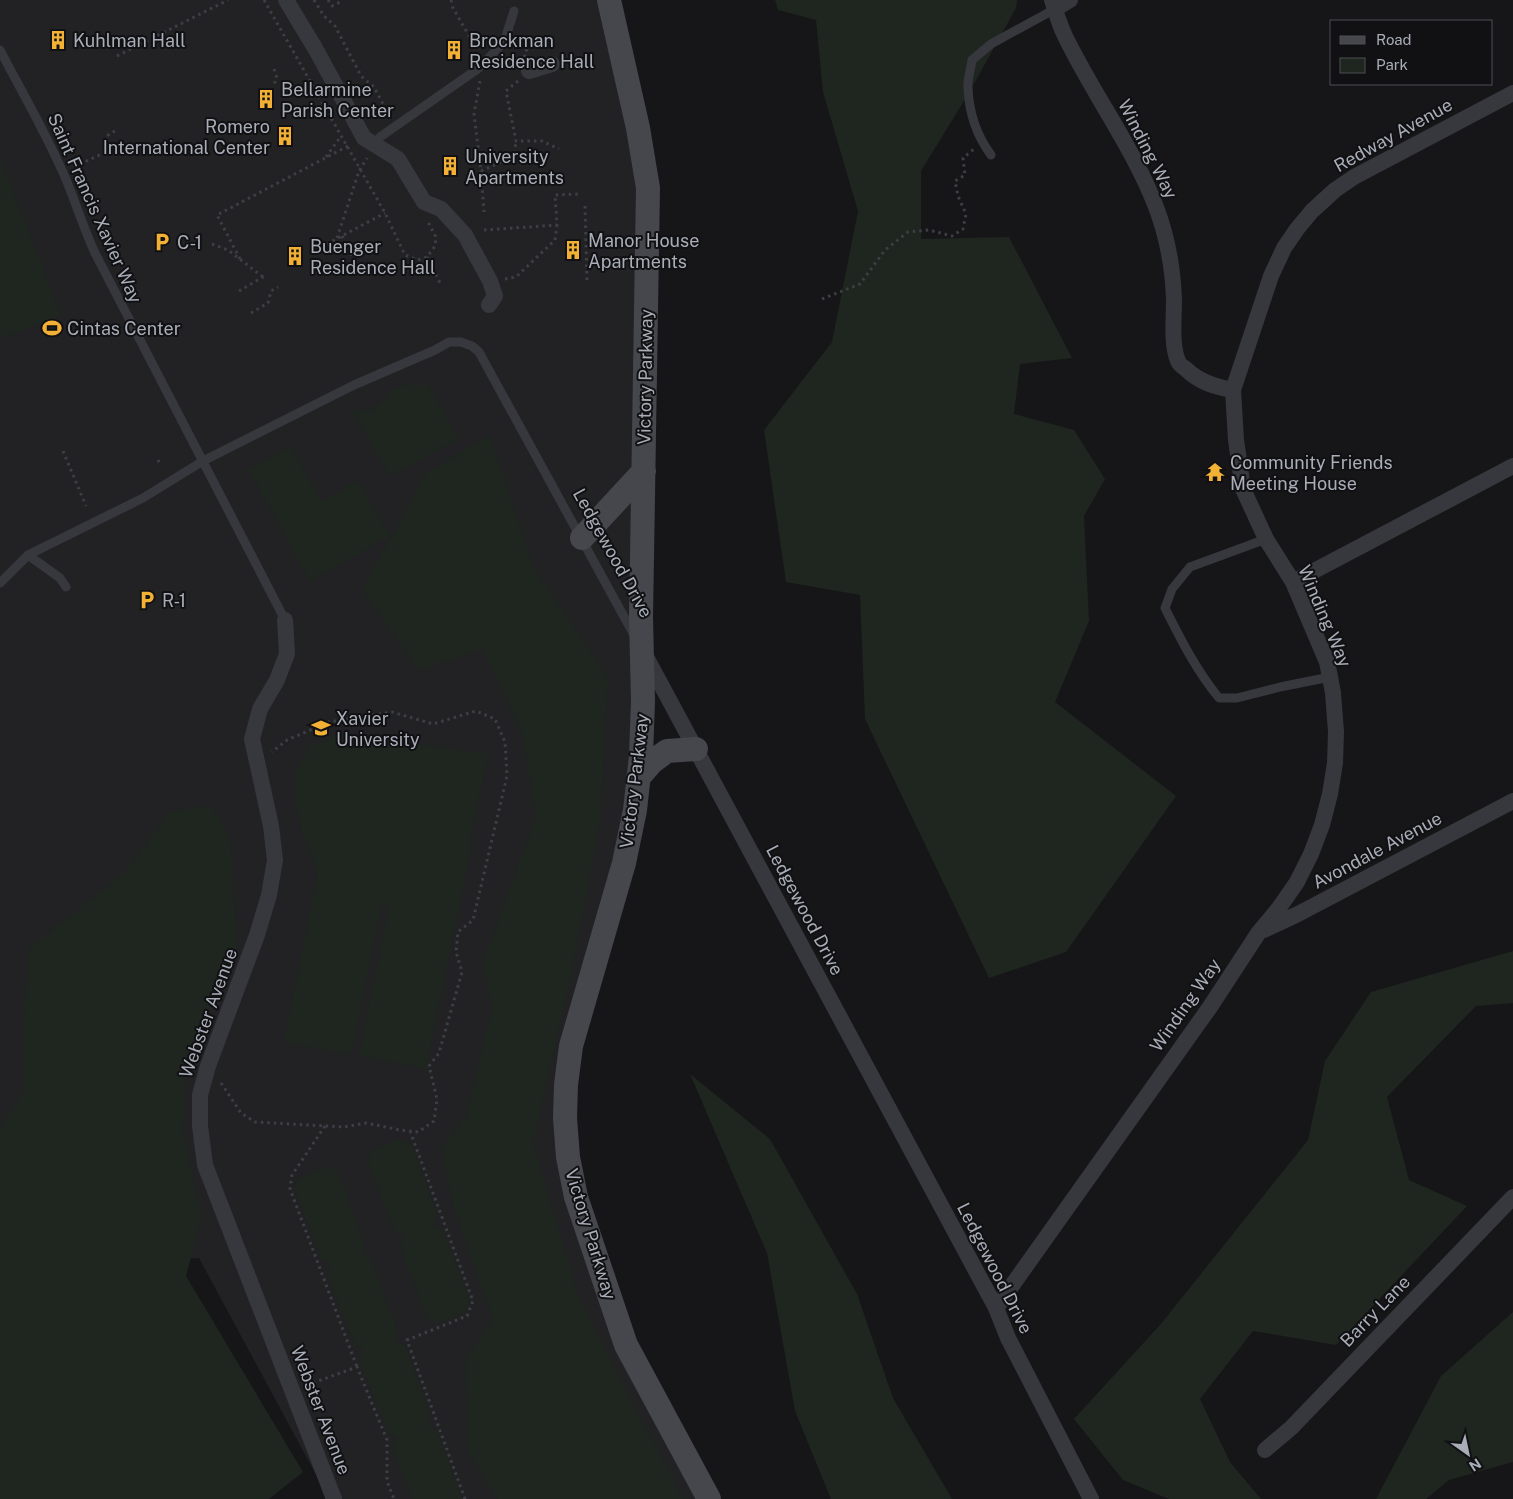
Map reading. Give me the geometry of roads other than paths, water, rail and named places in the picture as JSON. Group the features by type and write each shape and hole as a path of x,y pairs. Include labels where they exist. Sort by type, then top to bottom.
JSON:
{"street":[{"path":"286,0 315,48 354,122 369,141 398,159 424,202 441,209 465,235 490,281 495,296 489,304"},
{"name":"Victory Parkway","path":"609,0 638,128 648,188 641,647 643,701 635,810 624,863 571,1046 566,1086 565,1118 568,1157 576,1197 626,1345 709,1499"},
{"path":"1053,4 1070,0"},
{"name":"Winding Way","path":"996,1308 1210,1007 1259,932 1297,882 1311,854 1322,825 1335,763 1336,732 1327,662 1293,582 1266,539 1243,489 1236,440 1233,390 1214,387 1202,382 1178,361 1173,335 1174,300 1171,269 1165,238 1156,208 1144,179 1064,34 1053,4"},
{"path":"529,71 552,64"},
{"name":"Redway Avenue","path":"1233,390 1271,276 1284,248 1312,211 1335,190 1354,177 1513,93"},
{"path":"1293,582 1513,466"},
{"path":"582,538 644,471"},
{"name":"Webster Avenue","path":"284,620 287,654 277,680 260,709 252,738 272,826 275,860 269,895 258,936 208,1066 200,1095 200,1126 205,1165 334,1499"},
{"name":"Ledgewood Drive","path":"641,647 996,1308 1008,1338 1091,1499"},
{"path":"638,778 652,762 667,752 696,749"},
{"name":"Avondale Avenue","path":"1259,932 1298,914 1513,801"},
{"name":"Barry Lane","path":"1265,1450 1291,1428 1513,1197"}],"lane":[{"path":"991,155 982,142 972,114 968,86 972,60 991,44 1053,4"},
{"path":"369,141 380,137 396,127 443,91 478,68 504,42 514,11"},
{"name":"Saint Francis Xavier Way","path":"0,50 34,111 65,176 90,243 284,620"},
{"name":"Ledgewood Drive","path":"203,461 354,385 450,342 461,342 472,346 478,352 641,647"},
{"path":"0,583 28,555 143,498 203,461"},
{"path":"1266,539 1190,567 1172,589 1165,608 1203,679 1219,698 1237,698 1330,677"},
{"path":"28,555 60,578 66,587"}],"place":[{"name":"Kuhlman Hall","path":"58,40"},
{"name":"Brockman Residence Hall","path":"454,50"},
{"name":"Bellarmine Parish Center","path":"266,99"},
{"name":"Romero International Center","path":"285,136"},
{"name":"University Apartments","path":"450,166"},
{"name":"C-1","path":"162,242"},
{"name":"Manor House Apartments","path":"573,250"},
{"name":"Buenger Residence Hall","path":"295,256"},
{"name":"Cintas Center","path":"52,328"},
{"name":"Community Friends Meeting House","path":"1215,472"},
{"name":"R-1","path":"147,600"},
{"name":"Xavier University","path":"321,728"}]}
